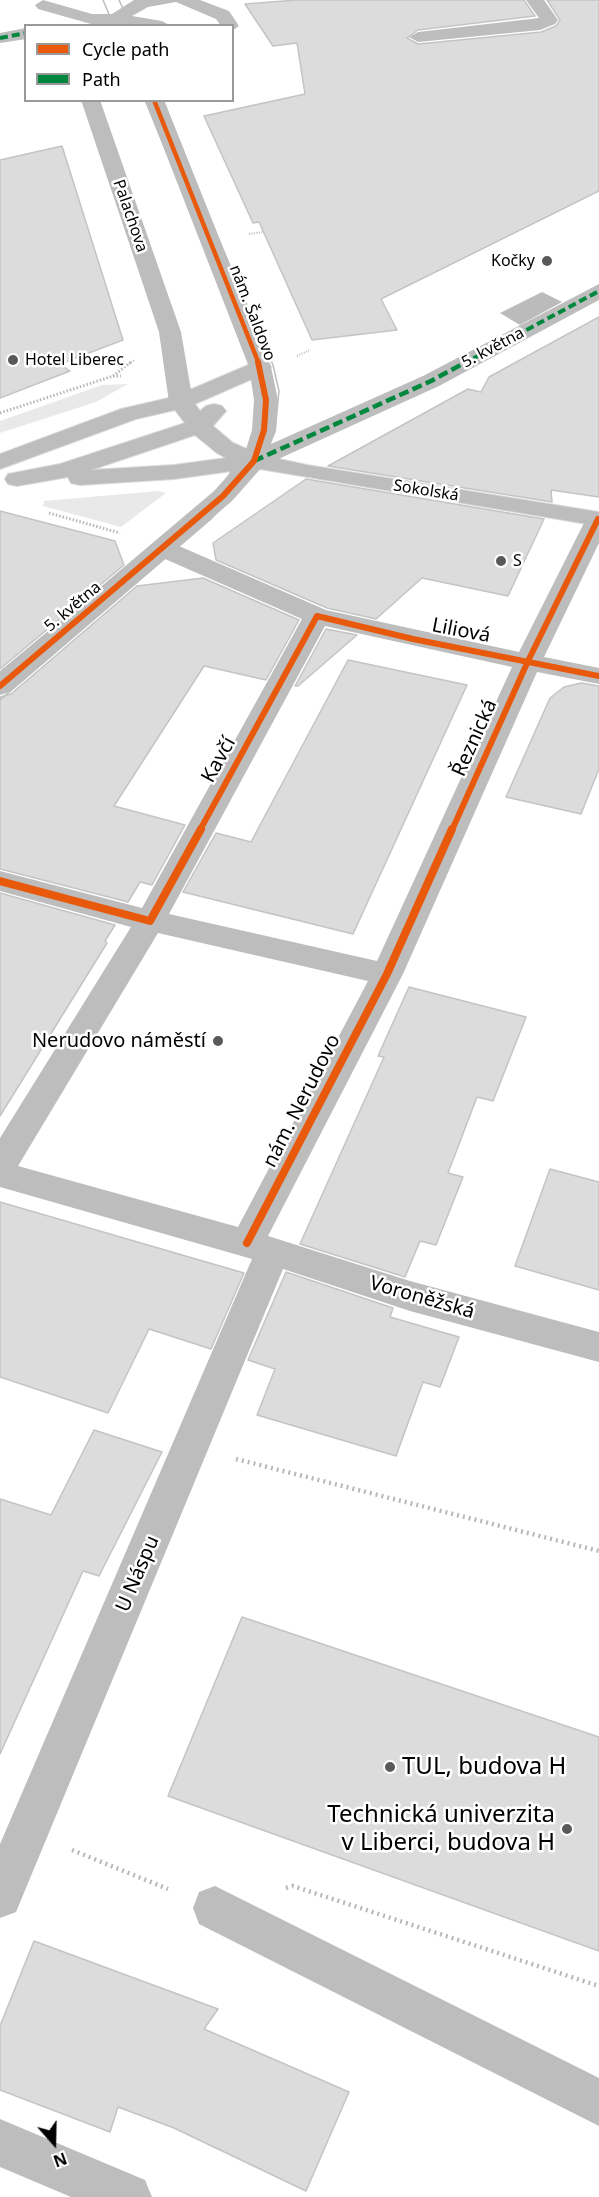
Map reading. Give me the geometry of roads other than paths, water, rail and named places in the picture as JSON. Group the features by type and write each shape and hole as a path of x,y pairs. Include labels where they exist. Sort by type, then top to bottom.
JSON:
{"street":[{"path":"109,0 119,22"},
{"path":"119,22 124,11 144,2 169,0"},
{"path":"184,0 223,15 229,24"},
{"path":"418,37 540,25 549,20 535,0"},
{"path":"43,2 83,22 158,24"},
{"path":"43,2 49,24"},
{"path":"0,38 24,33"},
{"name":"Palachova","path":"91,102 170,332 181,402"},
{"name":"nám. Šaldovo","path":"155,102 260,367 266,400 264,430 254,461 169,550"},
{"name":"5. května","path":"254,461 431,381 599,291"},
{"name":"nám. Šaldovo","path":"6,472 129,414 181,402 260,367"},
{"name":"nám. Šaldovo","path":"199,426 260,367"},
{"path":"181,402 199,426 225,448 254,461"},
{"path":"6,472 64,471 199,426"},
{"path":"6,472 92,478 174,472 254,461"},
{"name":"Sokolská","path":"254,461 307,472 598,519"},
{"name":"Řeznická","path":"387,974 528,661 598,519"},
{"name":"5. května","path":"0,686 169,550"},
{"name":"Liliová","path":"169,550 317,616 599,676"},
{"name":"Kavčí","path":"150,921 317,616"},
{"path":"0,881 150,921 387,974"},
{"path":"0,1167 150,921"},
{"name":"nám. Nerudovo","path":"260,1247 387,974"},
{"path":"0,1174 260,1247"},
{"name":"Voroněžská","path":"260,1247 410,1296 599,1347"},
{"name":"U Náspu","path":"0,1896 191,1448 260,1247"},
{"path":"215,1908 599,2103"},
{"path":"0,2143 128,2197"}],"tram line":[{"path":"103,0 113,24"},
{"path":"119,0 130,24"},
{"path":"0,672 216,493 247,450 254,429 258,394 255,368 146,102"},
{"path":"0,700 211,519 252,476 275,432 279,391 273,365 212,224 164,102"}],"place":[{"name":"Kočky","path":"547,261"},
{"name":"Hotel Liberec","path":"13,360"},
{"name":"S","path":"501,561"},
{"name":"Nerudovo náměstí","path":"218,1041"},
{"name":"TUL, budova H","path":"390,1767"},
{"name":"Technická univerzita v Liberci, budova H","path":"567,1829"}]}
